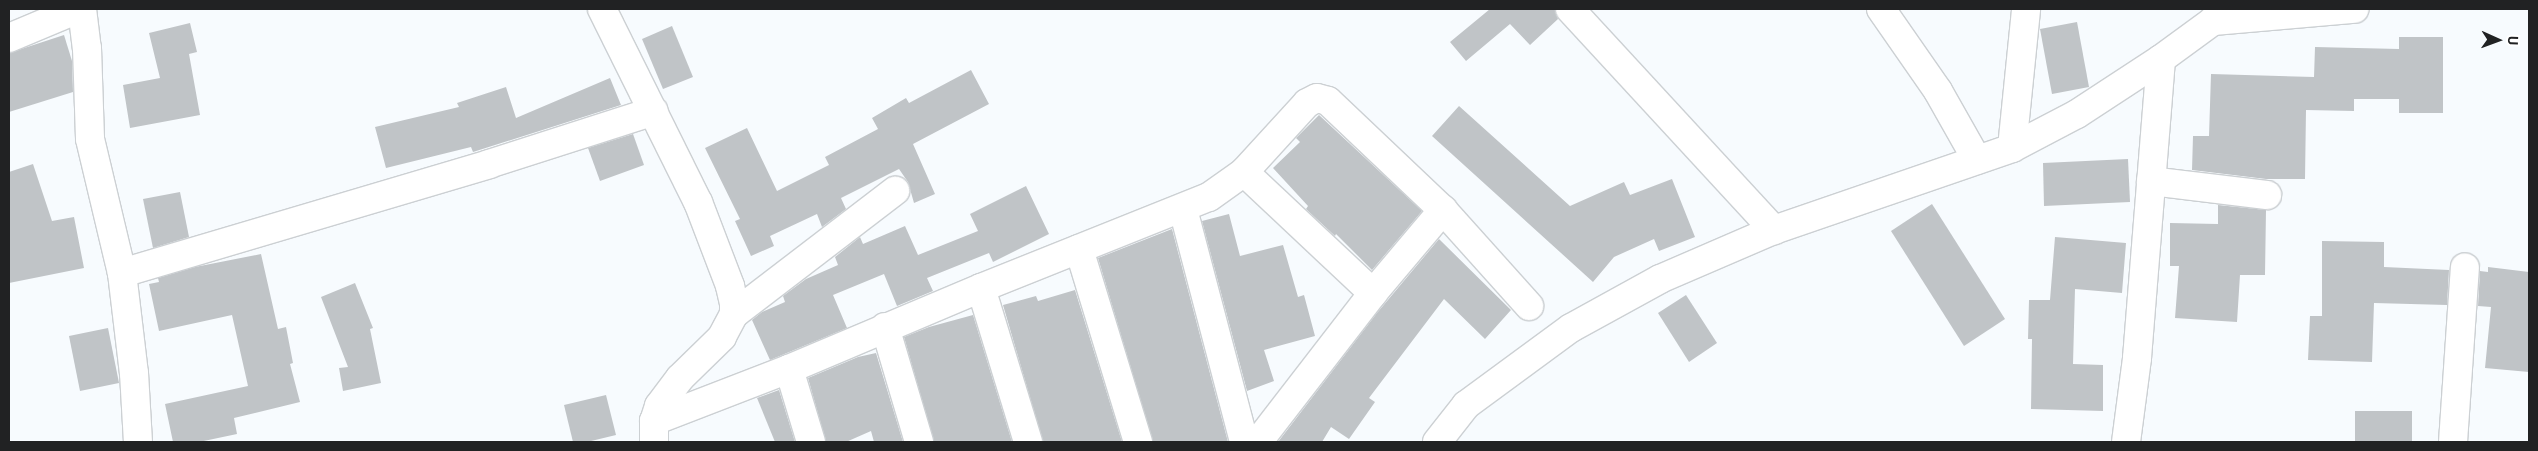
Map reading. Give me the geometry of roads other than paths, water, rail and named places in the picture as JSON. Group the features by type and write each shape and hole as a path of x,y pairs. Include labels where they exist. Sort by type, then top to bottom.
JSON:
{"street":[{"path":"9,38 80,9 87,48 90,139 122,273 134,373 138,442"},
{"path":"602,9 698,202 730,286 734,314"},
{"path":"1570,9 1774,230"},
{"path":"1881,9 1938,91 1977,160"},
{"path":"2012,148 2026,9"},
{"path":"1437,442 1466,405 1571,328 1660,279 1774,230 2012,148 2077,114 2161,59 2218,15 2354,9"},
{"path":"2126,442 2137,358 2161,59"},
{"path":"654,432 885,327 1183,209 1217,192 1244,172 1307,103 1317,98 1328,101 1443,210 1529,306"},
{"path":"122,273 489,164 654,111"},
{"path":"1244,172 1373,293"},
{"path":"2152,181 2267,195"},
{"path":"654,432 659,406 671,389 722,337 734,314 895,191"},
{"path":"1183,209 1244,442"},
{"path":"1258,442 1373,293 1443,210"},
{"path":"1079,249 1138,442"},
{"path":"2453,442 2465,267"},
{"path":"981,288 1028,442"},
{"path":"885,327 919,442"},
{"path":"789,369 811,442"}]}
